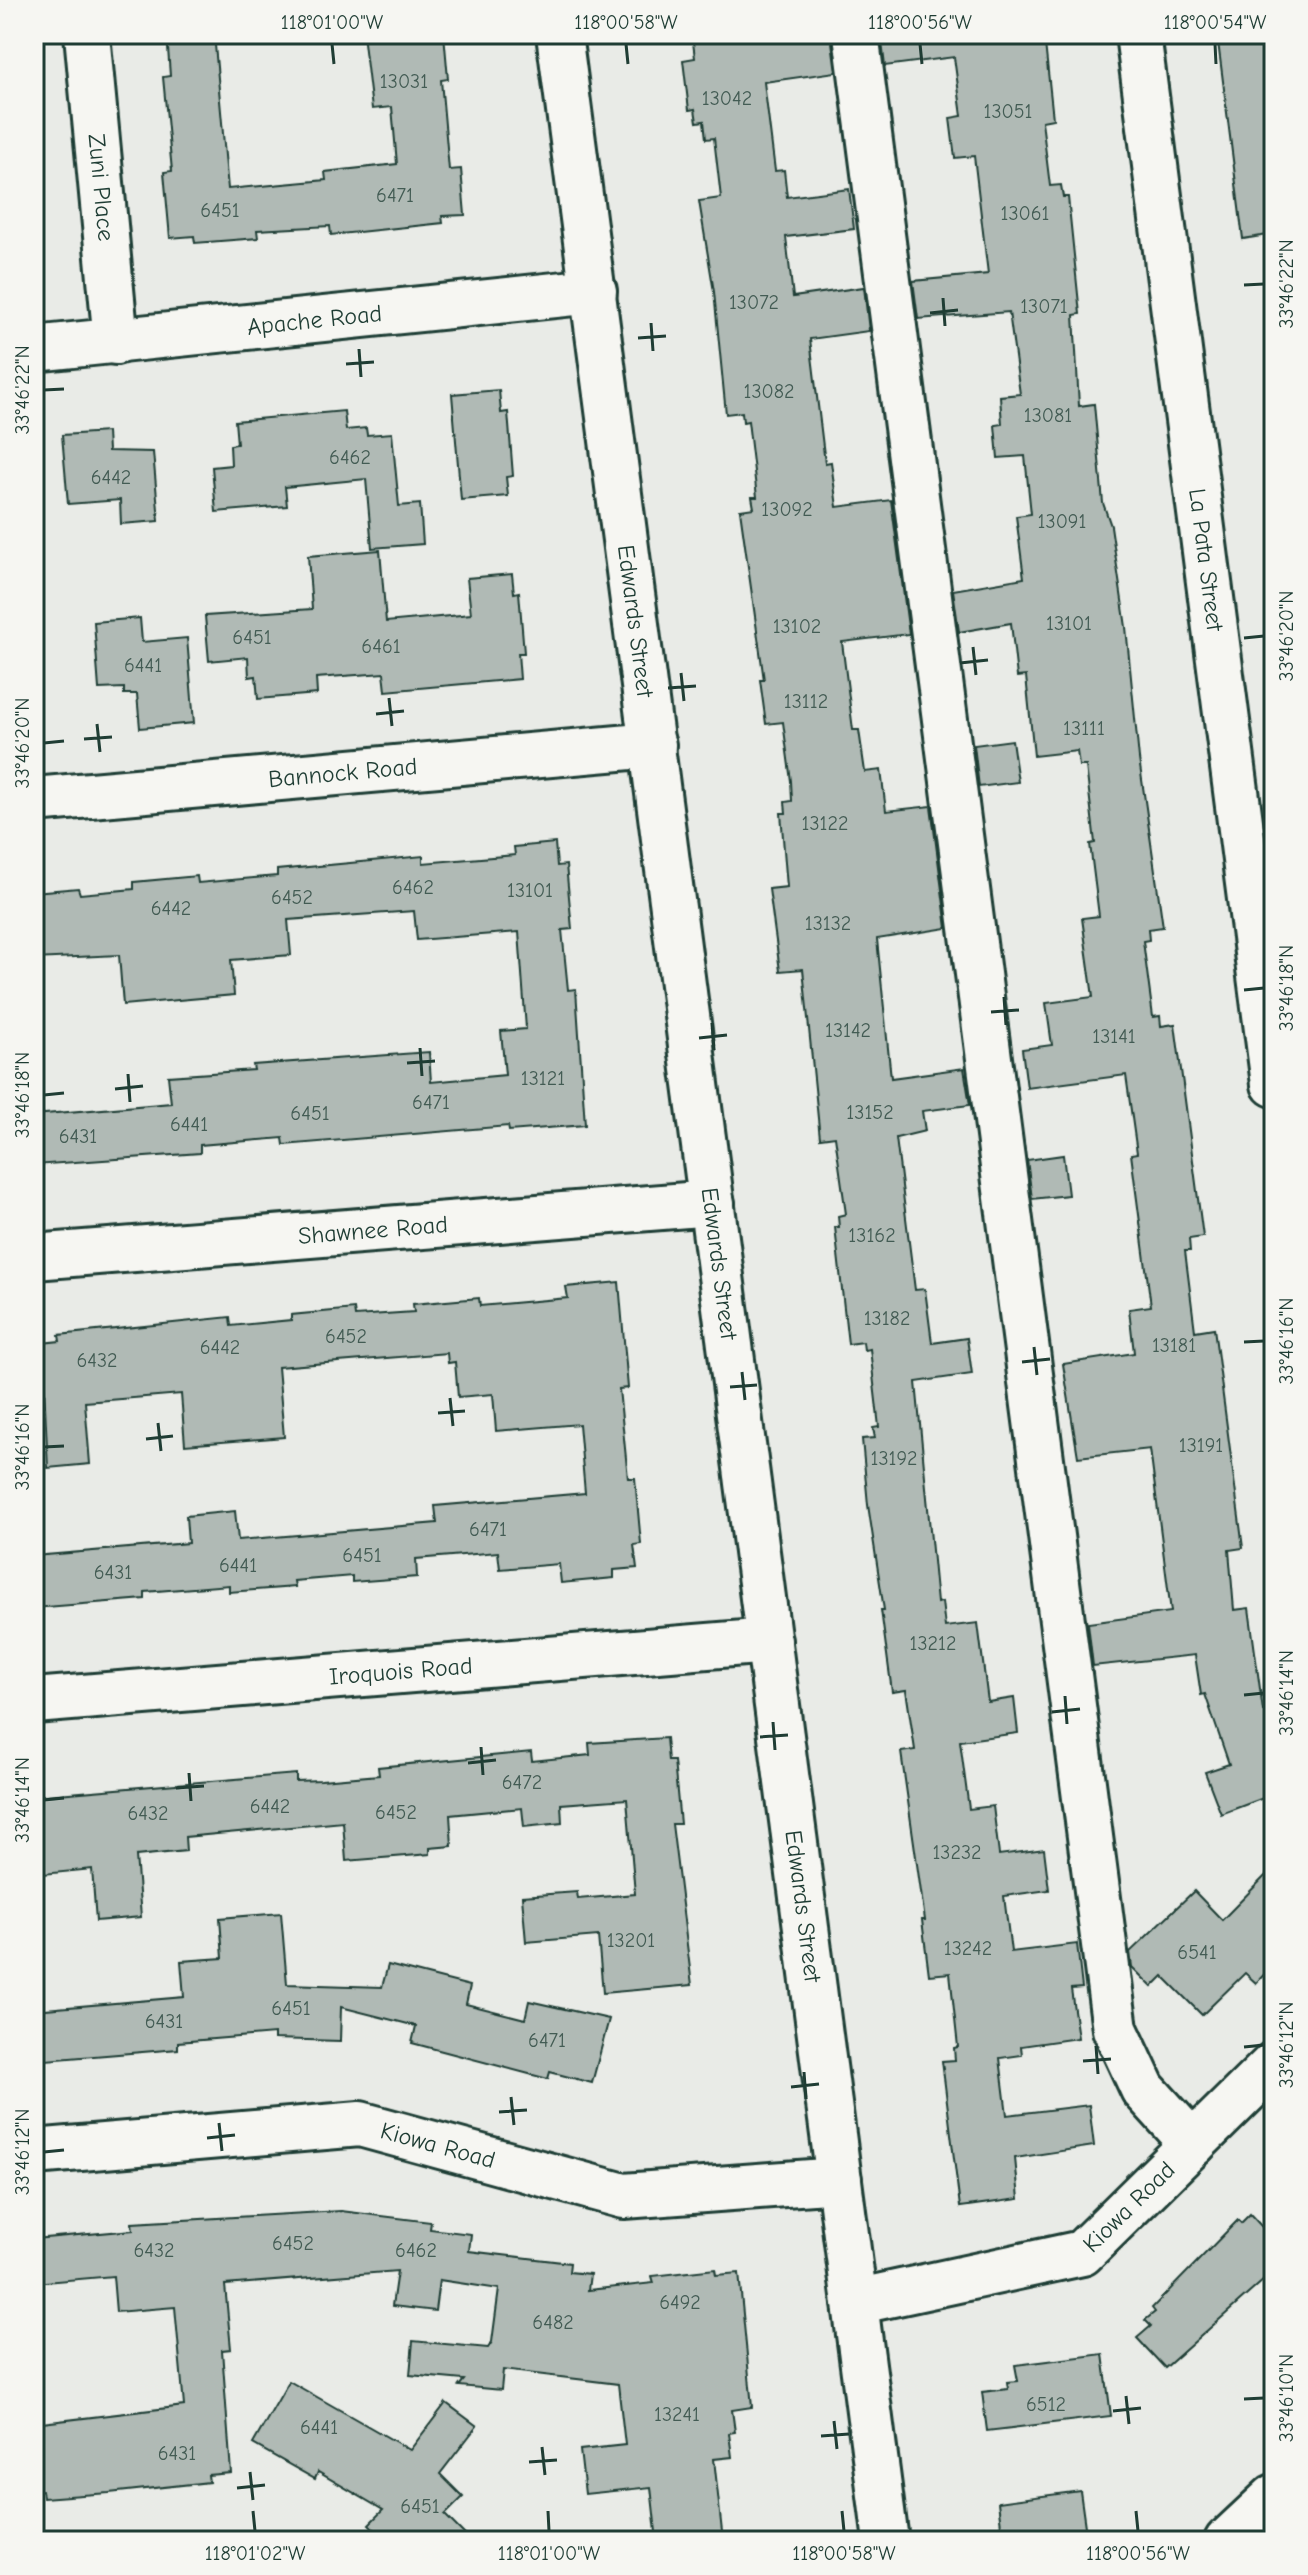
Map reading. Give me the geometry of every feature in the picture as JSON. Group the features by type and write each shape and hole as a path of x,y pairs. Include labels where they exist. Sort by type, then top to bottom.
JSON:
{"street":[{"name":"Zuni Place","path":"87,34 116,342"},
{"name":"Edwards Street","path":"559,34 886,2541"},
{"path":"856,34 1115,2029 1143,2089 1193,2144"},
{"name":"La Pata Street","path":"1138,34 1274,1084"},
{"name":"Apache Road","path":"34,349 594,291"},
{"name":"Bannock Road","path":"34,800 653,745"},
{"name":"Shawnee Road","path":"34,1257 712,1203"},
{"name":"Iroquois Road","path":"34,1701 769,1641"},
{"name":"Kiowa Road","path":"855,2302 1082,2253 1274,2064"},
{"name":"Kiowa Road","path":"34,2152 360,2124 624,2196 839,2180"},
{"path":"1227,2541 1274,2497"}],"building":[{"path":"167,34 214,34 228,189 326,180 325,172 397,164 392,107 372,109 363,34 444,34 448,79 441,80 449,170 461,169 465,215 442,216 443,223 331,235 330,226 257,230 258,238 195,243 194,236 170,238 164,172 172,171 163,77 170,76"},
{"path":"692,34 831,34 836,72 764,82 775,171 784,170 787,197 849,189 854,229 786,237 793,297 864,287 869,331 810,339 825,463 831,462 837,507 891,500 909,634 842,642 853,730 859,730 865,772 881,770 886,811 931,806 947,928 877,939 891,1078 964,1068 970,1105 922,1111 925,1131 896,1138 915,1290 925,1289 932,1343 967,1338 972,1374 916,1382 937,1603 942,1602 945,1627 978,1623 988,1702 1014,1698 1018,1733 960,1741 969,1809 993,1806 999,1855 1044,1849 1049,1890 1004,1896 1011,1952 1077,1944 1082,1988 1071,1989 1078,2038 1021,2046 1022,2055 1000,2058 1007,2115 1089,2105 1094,2146 1015,2158 1019,2199 960,2207 942,2061 955,2060 954,2048 958,2047 950,1973 929,1975 922,1920 925,1920 901,1752 915,1750 906,1690 892,1692 881,1610 884,1610 868,1505 862,1439 875,1438 873,1428 879,1427 870,1349 864,1350 863,1342 848,1344 835,1227 839,1227 838,1216 846,1214 835,1136 820,1138 803,969 780,971 769,889 787,887 781,813 786,813 785,802 792,801 791,781 783,722 766,724 760,680 764,680 740,510 754,508 752,497 757,497 748,421 743,422 742,412 726,414 714,292 699,201 721,198 714,138 706,139 704,121 697,122 695,109 689,110 683,60 695,58"},
{"path":"1044,34 1053,119 1042,121 1050,186 1061,185 1063,197 1068,197 1080,314 1074,315 1079,406 1094,404 1103,503 1111,526 1126,627 1139,759 1163,927 1148,929 1149,940 1143,941 1153,1017 1160,1016 1161,1026 1175,1024 1203,1237 1189,1239 1190,1251 1185,1251 1195,1331 1214,1328 1243,1548 1229,1550 1234,1610 1249,1608 1263,1711 1274,1707 1274,1794 1221,1814 1205,1772 1229,1764 1205,1694 1201,1695 1195,1655 1093,1666 1088,1623 1171,1612 1150,1449 1078,1457 1063,1364 1134,1353 1129,1309 1151,1306 1131,1154 1137,1153 1126,1075 1027,1088 1022,1049 1052,1045 1046,1003 1093,997 1082,918 1099,916 1090,844 1095,843 1086,766 1079,766 1077,751 1034,756 1026,676 1017,677 1011,623 959,632 953,590 1024,578 1016,516 1031,514 1025,456 998,458 995,425 1002,424 1000,396 1020,394 1009,312 918,319 913,281 988,274 974,156 955,158 950,118 962,116 954,57 885,66 881,35"},
{"path":"1217,34 1274,34 1274,234 1243,239"},
{"path":"499,390 501,413 508,412 513,476 506,477 508,496 461,500 452,394"},
{"path":"344,411 346,430 366,428 367,435 392,433 399,506 420,504 423,544 372,548 366,479 285,487 287,506 216,512 212,467 231,465 230,445 237,444 235,421"},
{"path":"107,432 108,451 153,452 159,521 121,524 120,500 68,504 62,435"},
{"path":"380,550 386,622 471,614 467,578 512,574 514,593 519,592 524,653 518,653 520,679 386,691 384,673 316,678 317,694 258,699 256,676 249,677 248,657 209,661 205,616 312,609 308,556"},
{"path":"140,618 142,642 187,638 194,723 140,728 137,694 124,694 124,688 99,689 94,622"},
{"path":"1012,740 1018,782 979,787 974,745"},
{"path":"555,843 557,866 566,865 572,929 562,930 568,990 576,989 585,1125 509,1131 508,1126 284,1145 283,1138 200,1145 200,1153 34,1165 34,1115 171,1103 168,1076 254,1070 253,1065 429,1052 431,1082 505,1075 501,1031 526,1029 519,932 417,940 414,911 288,920 291,955 231,960 234,995 123,1005 119,955 34,959 34,892 78,888 80,894 134,889 134,882 197,876 198,883 277,876 277,870 423,856 423,863 515,855 514,847"},
{"path":"1063,1155 1068,1195 1032,1199 1027,1160"},
{"path":"619,1282 628,1388 619,1389 628,1478 635,1478 641,1544 634,1545 637,1568 614,1570 614,1578 561,1583 559,1564 500,1569 498,1552 416,1559 417,1577 352,1582 352,1576 294,1581 295,1587 229,1592 229,1585 145,1592 145,1599 34,1608 34,1556 188,1543 186,1516 235,1511 238,1540 437,1523 435,1506 585,1493 579,1424 496,1431 493,1394 458,1397 455,1362 448,1363 447,1353 278,1367 284,1437 185,1445 181,1394 85,1402 90,1464 48,1468 42,1343 60,1341 59,1335 230,1317 231,1326 291,1320 291,1315 354,1309 355,1316 414,1312 413,1304 479,1298 480,1306 568,1298 566,1287"},
{"path":"666,1738 668,1761 674,1761 680,1824 672,1824 692,1985 603,1993 598,1936 526,1942 522,1896 577,1892 578,1899 635,1894 627,1799 561,1804 562,1823 524,1827 522,1808 450,1815 452,1846 430,1848 430,1854 346,1861 343,1822 185,1837 186,1851 136,1856 141,1917 96,1921 92,1869 34,1875 34,1796 296,1774 296,1781 379,1775 378,1767 531,1752 532,1761 590,1755 589,1743"},
{"path":"1274,1867 1274,1964 1256,1983 1245,1973 1202,2015 1163,1976 1152,1987 1132,1967 1130,1952 1194,1891 1222,1920"},
{"path":"281,1913 287,1984 382,1987 388,1965 470,1986 466,2004 525,2019 529,2001 609,2019 592,2083 550,2072 548,2079 412,2043 416,2026 341,2007 340,2041 274,2039 274,2034 178,2042 178,2049 34,2061 34,2010 184,1997 181,1961 223,1958 220,1918"},
{"path":"341,2211 431,2222 430,2229 471,2234 469,2251 570,2263 569,2272 590,2274 588,2290 654,2283 652,2276 715,2269 716,2275 739,2273 752,2407 732,2410 735,2432 729,2433 732,2457 714,2459 723,2541 657,2541 651,2487 585,2494 580,2450 625,2445 618,2384 503,2370 501,2390 459,2386 464,2380 410,2375 413,2341 488,2348 492,2342 499,2289 439,2280 435,2311 392,2306 397,2271 225,2285 231,2349 222,2350 231,2473 208,2475 209,2482 109,2493 43,2498 42,2490 34,2491 34,2424 184,2406 175,2307 116,2312 113,2276 34,2283 34,2239 133,2230 132,2223"},
{"path":"1250,2214 1274,2240 1274,2271 1165,2368 1137,2338 1151,2326 1145,2320 1155,2312 1152,2308 1238,2220 1241,2223"},
{"path":"1103,2354 1111,2416 987,2431 982,2392 1008,2389 1007,2382 1018,2381 1015,2365"},
{"path":"289,2381 410,2450 446,2403 477,2426 440,2474 463,2497 445,2515 471,2541 386,2541 369,2524 383,2510 318,2472 315,2479 253,2444"},
{"path":"1080,2491 1087,2541 1003,2541 998,2502"}]}
